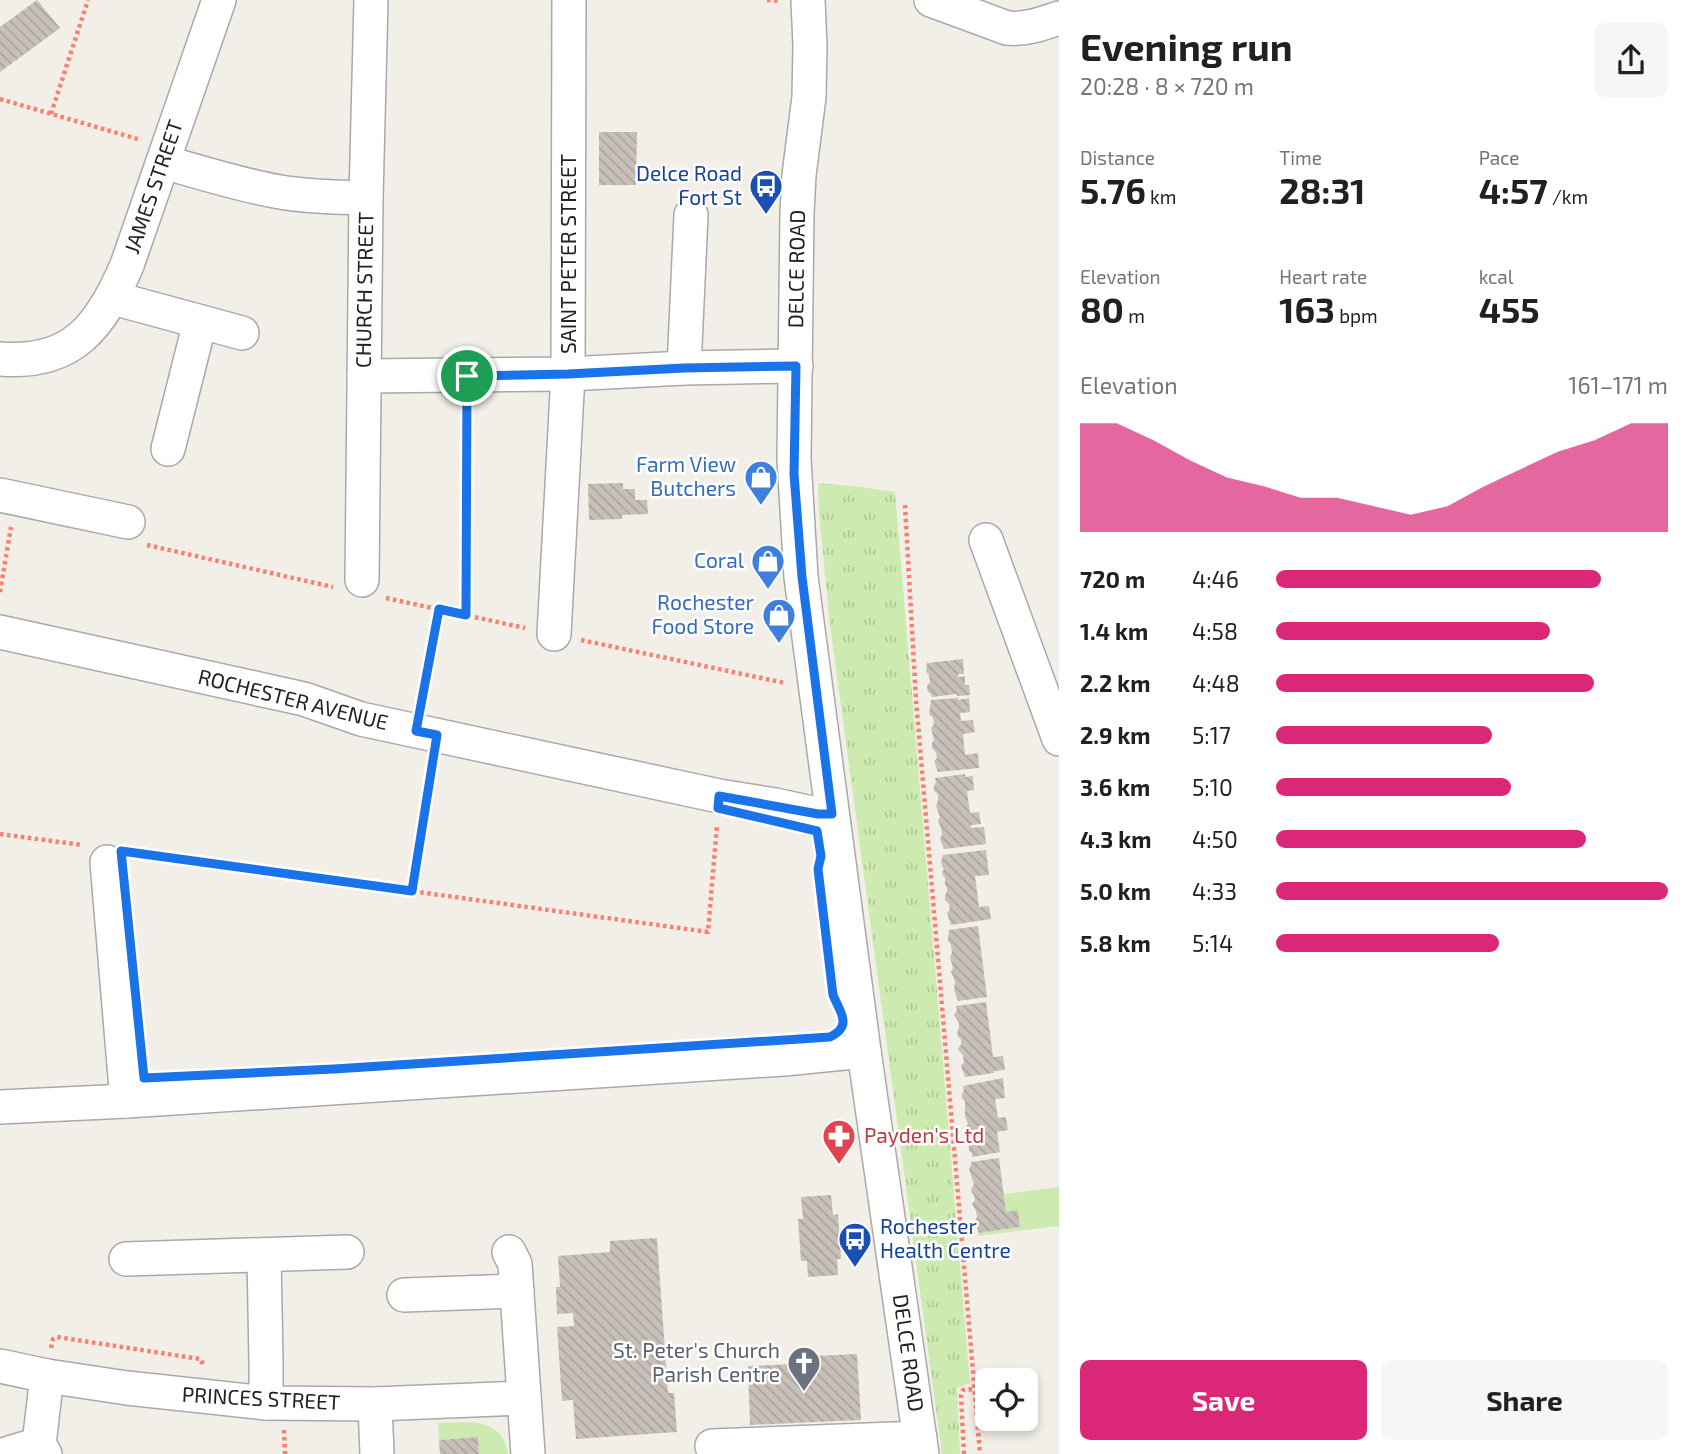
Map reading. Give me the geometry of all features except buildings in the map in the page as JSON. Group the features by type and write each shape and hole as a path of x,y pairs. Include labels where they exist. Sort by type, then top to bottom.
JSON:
{"street":[{"name":"JAMES STREET","path":"0,359 22,360 69,348 89,331 113,298 127,265 219,0"},
{"name":"CHURCH STREET","path":"365,589 364,376 371,0"},
{"name":"SAINT PETER STREET","path":"554,634 568,374 569,0"},
{"name":"DELCE ROAD","path":"808,0 810,75 797,202 794,482 803,593 832,814 921,1446"},
{"path":"931,0 1007,28 1030,27 1059,18"},
{"path":"166,155 232,181 280,192 366,198"},
{"path":"684,368 691,215"},
{"path":"113,298 242,333"},
{"path":"168,449 200,322"},
{"path":"364,376 568,374 796,366"},
{"path":"8,497 128,522"},
{"path":"986,540 1059,739"},
{"name":"ROCHESTER AVENUE","path":"0,632 304,699 357,719 719,796 818,814 832,814"},
{"path":"112,854 127,1101"},
{"path":"0,1107 784,1059 864,1051"},
{"path":"126,1259 347,1252"},
{"path":"509,1252 515,1264 528,1454"},
{"path":"264,1255 267,1361 274,1412"},
{"path":"404,1295 517,1291"},
{"name":"PRINCES STREET","path":"0,1366 274,1412 375,1404 523,1398"},
{"path":"6,1454 42,1449 47,1376"},
{"path":"375,1404 377,1454"},
{"path":"712,1447 921,1446"}],"path":[{"path":"51,114 88,0"},
{"path":"0,99 166,155"},
{"path":"466,615 467,376"},
{"path":"0,592 8,497"},
{"path":"905,505 917,713 975,1389 963,1390 961,1395 964,1454"},
{"path":"128,522 131,542 365,589 439,609 817,690"},
{"path":"412,891 439,609"},
{"path":"0,834 112,854 412,891 708,932 719,796"},
{"path":"274,1412 285,1454"},
{"path":"978,1431 980,1454"}],"green space":[{"path":"818,483 895,492 970,1383 957,1388 960,1454 942,1454 829,617"},
{"path":"1059,1187 1059,1226 978,1236 979,1233 1020,1227 1018,1211 1006,1212 1004,1194"},
{"path":"474,1422 497,1432 504,1441 508,1454 479,1454 478,1437 439,1440 438,1423"}],"place":[{"name":"Delce Road Fort St","path":"766,216"},
{"name":"Farm View Butchers","path":"761,507"},
{"name":"Coral","path":"768,591"},
{"name":"Rochester Food Store","path":"779,645"},
{"name":"Payden's Ltd","path":"839,1166"},
{"name":"Rochester Health Centre","path":"855,1269"},
{"name":"St. Peter's Church Parish Centre","path":"804,1393"}],"route":[{"path":"796,366 794,474 802,577 832,814 818,814 719,796 718,808 817,831 821,856 818,869 833,995 841,1008 842,1027 832,1037 146,1079 143,1075 121,851 412,891 437,735 416,731 439,609 466,615 467,376 796,366"}]}
